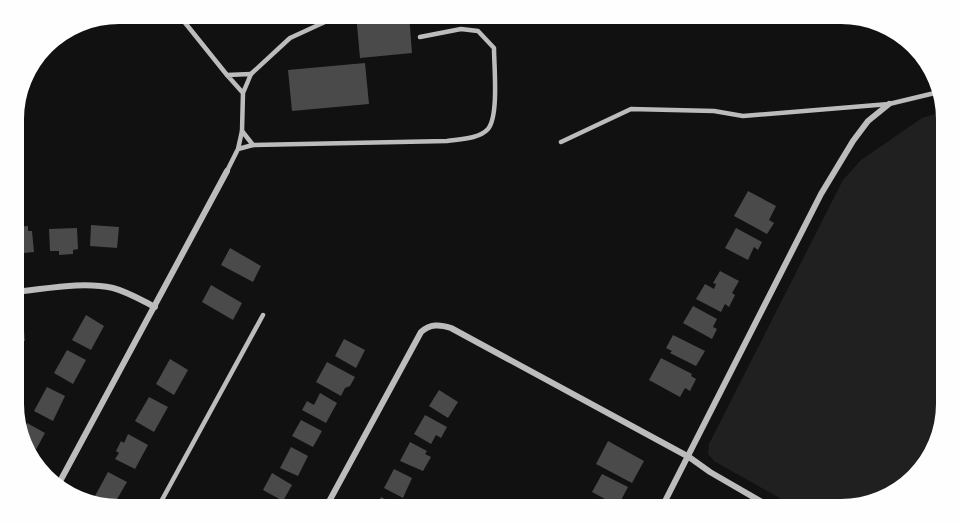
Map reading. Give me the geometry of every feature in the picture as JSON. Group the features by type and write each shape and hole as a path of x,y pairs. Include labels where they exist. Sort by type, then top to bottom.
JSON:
{"street":[{"path":"666,499 821,194 868,121 889,104"},
{"path":"61,479 227,171"},
{"path":"24,290 81,285 110,287 126,292 155,307"},
{"path":"330,499 421,332 428,326 442,325 689,457 757,499"}],"lane":[{"path":"186,24 243,93"},
{"path":"227,171 238,149 242,130 243,93 251,74 290,38 320,24"},
{"path":"238,149 253,146 447,141 470,138 488,129 494,117 494,48 478,32 461,29 420,37"},
{"path":"227,75 251,74"},
{"path":"561,142 631,109 714,111 743,116 889,104 933,93"},
{"path":"242,130 253,146"},
{"path":"164,499 263,315"}],"shaded area":[{"path":"936,114 936,404 933,429 920,457 912,467 894,483 883,489 872,494 847,499 781,499 714,461 708,454 709,444 843,180 861,160 922,118"}],"building":[{"path":"357,24 410,24 412,53 360,58"},
{"path":"365,63 369,104 292,111 288,70"},
{"path":"748,191 776,206 769,220 774,223 767,234 734,216"},
{"path":"91,225 119,227 117,248 90,246"},
{"path":"24,226 28,226 28,231 32,231 34,252 24,253"},
{"path":"77,228 78,249 73,250 73,254 59,255 59,251 50,251 49,229"},
{"path":"736,228 762,242 758,250 754,247 748,260 725,248"},
{"path":"230,248 261,266 253,282 221,265"},
{"path":"720,271 739,281 732,293 735,295 729,307 725,304 721,312 696,299 705,284 714,289 716,284 713,283"},
{"path":"211,285 242,303 233,320 202,302"},
{"path":"693,306 717,319 713,327 717,329 712,339 683,323"},
{"path":"86,315 104,326 91,350 72,340"},
{"path":"673,335 705,351 696,366 670,353 672,351 666,348"},
{"path":"344,339 365,350 356,368 335,356"},
{"path":"67,350 86,360 73,384 54,373"},
{"path":"661,358 692,374 691,376 696,379 690,391 685,388 680,397 649,380"},
{"path":"170,359 188,370 174,395 156,384"},
{"path":"327,362 355,377 341,396 316,382"},
{"path":"47,387 65,396 53,421 34,411"},
{"path":"439,390 458,402 448,418 429,406"},
{"path":"320,393 337,403 326,423 302,410 307,401 314,405"},
{"path":"149,397 168,407 154,432 135,421"},
{"path":"425,415 447,427 441,438 436,435 431,444 414,434"},
{"path":"301,420 322,431 313,447 292,436"},
{"path":"26,424 45,433 36,450 31,440"},
{"path":"128,434 148,445 135,469 115,459 119,453 116,451 121,441 124,443"},
{"path":"608,441 644,461 632,483 596,464"},
{"path":"410,442 427,451 425,454 431,457 423,471 400,461"},
{"path":"291,447 308,456 298,476 280,468"},
{"path":"394,469 412,478 403,498 384,488"},
{"path":"108,472 127,482 117,499 95,496"},
{"path":"272,473 292,485 284,499 279,499 263,490"},
{"path":"602,474 628,487 622,499 605,499 592,492"}]}
